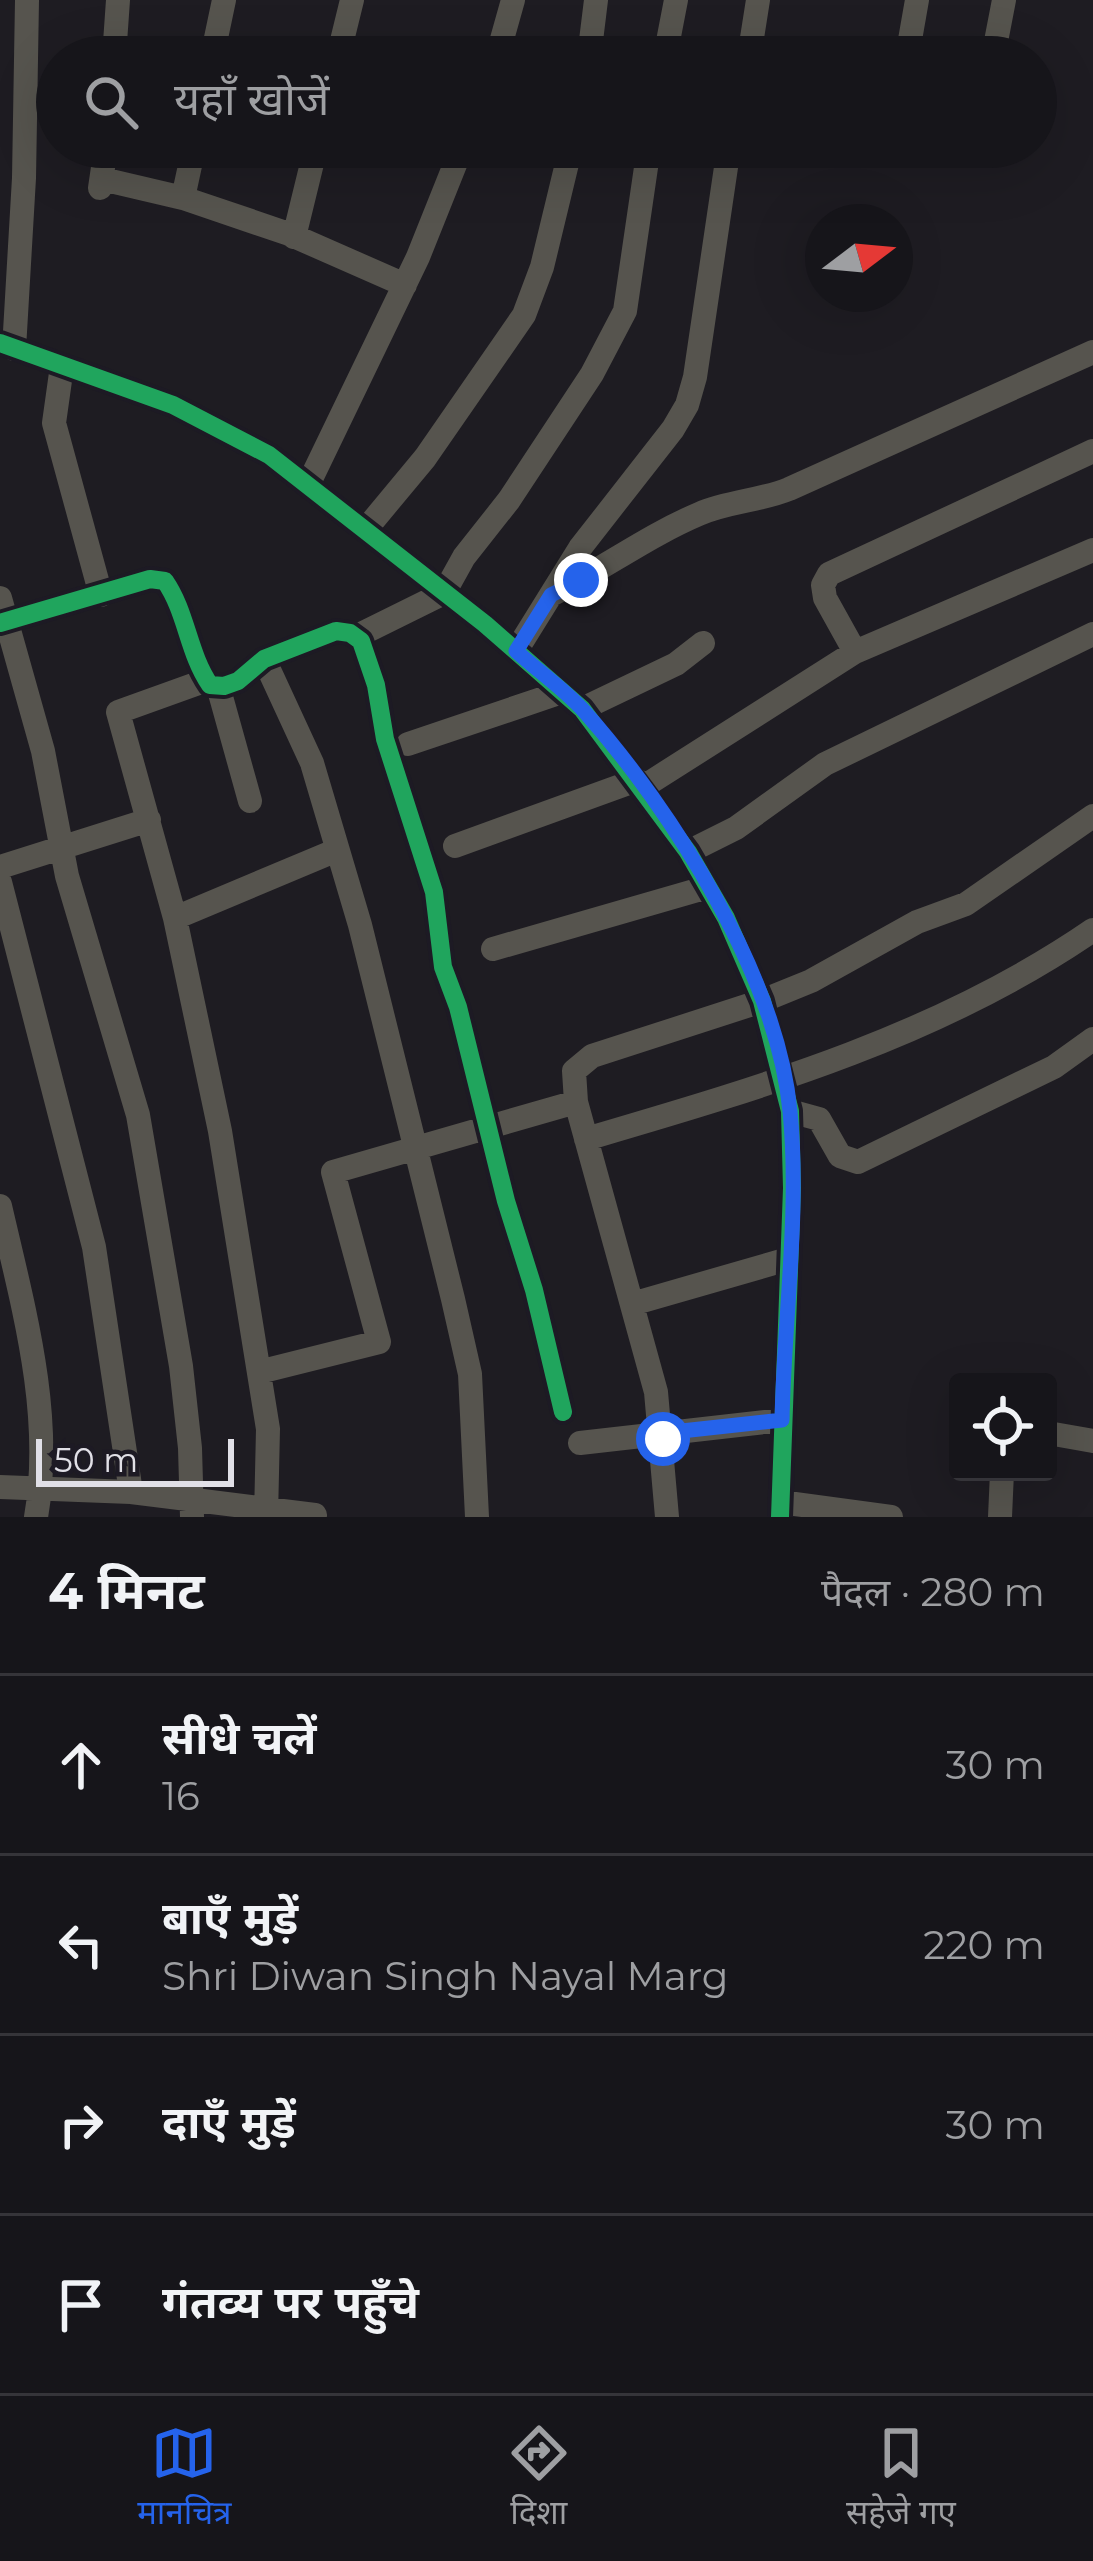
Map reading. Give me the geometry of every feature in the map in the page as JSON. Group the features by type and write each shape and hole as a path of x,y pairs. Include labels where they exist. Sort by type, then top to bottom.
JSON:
{"street":[{"path":"27,0 24,178 7,346 173,406 269,454 582,709 640,783 708,887 762,1001 785,1081 792,1188 780,1509 891,1517"},
{"path":"115,36 118,0"},
{"path":"216,36 224,0"},
{"path":"343,36 352,0"},
{"path":"503,36 513,0"},
{"path":"592,36 596,0"},
{"path":"669,36 676,0"},
{"path":"752,36 758,0"},
{"path":"910,36 916,0"},
{"path":"997,36 1004,0"},
{"path":"103,168 101,184 183,198 294,236 405,285"},
{"path":"183,198 189,168"},
{"path":"294,236 311,168"},
{"path":"308,485 405,285 453,168"},
{"path":"366,529 425,458 524,315 542,267 566,168"},
{"path":"356,637 444,592 464,556 509,500 618,328 625,311 646,168"},
{"path":"516,651 580,548 673,430 687,405 726,168"},
{"path":"551,595 695,515 789,489 1093,352"},
{"path":"62,366 54,423 101,595"},
{"path":"855,652 825,598 823,585 829,574 1093,451"},
{"path":"455,846 640,783 855,652 1093,550"},
{"path":"193,1509 181,1366 138,1115 2,614 101,595 150,579 165,581 199,669 213,683 250,801"},
{"path":"266,1513 269,1448 220,1131 175,918 118,712 238,680 264,659 336,632 361,641 376,685 385,739 434,892 443,967 458,1007 563,1412"},
{"path":"688,852 736,828 824,764 1093,634"},
{"path":"582,709 676,664 703,643"},
{"path":"264,659 312,764 360,925 470,1374 477,1517"},
{"path":"409,744 562,692"},
{"path":"667,1517 656,1392 576,1102 574,1071 581,1061 811,981 917,922 966,904 1093,816"},
{"path":"0,867 149,820"},
{"path":"175,918 337,850"},
{"path":"0,882 94,1246 131,1492"},
{"path":"493,950 708,887"},
{"path":"586,1138 785,1081 962,1008 1093,930"},
{"path":"790,1112 819,1119 840,1156 858,1162 1054,1067 1093,1039"},
{"path":"259,1372 379,1342 333,1172 576,1102"},
{"path":"0,1206 31,1348 40,1416 41,1491 36,1517"},
{"path":"632,1304 788,1259"},
{"path":"580,1443 782,1420"},
{"path":"1057,1435 1093,1441"},
{"path":"1000,1517 1002,1481"},
{"path":"0,1487 131,1492 193,1509 315,1515"}],"cycle path":[{"path":"0,343 173,405 269,455 485,624 582,709 688,852 726,918 762,1001 790,1111 792,1188 780,1517"},
{"path":"0,623 150,579 165,581 203,673 210,685 224,686 238,681 264,659 336,631 361,641 376,685 385,739 434,892 443,967 458,1007 563,1412"}],"route":[{"path":"581,580 551,595 516,651 582,709 688,852 726,918 762,1001 790,1112 792,1188 782,1420 663,1433 663,1439"}]}
